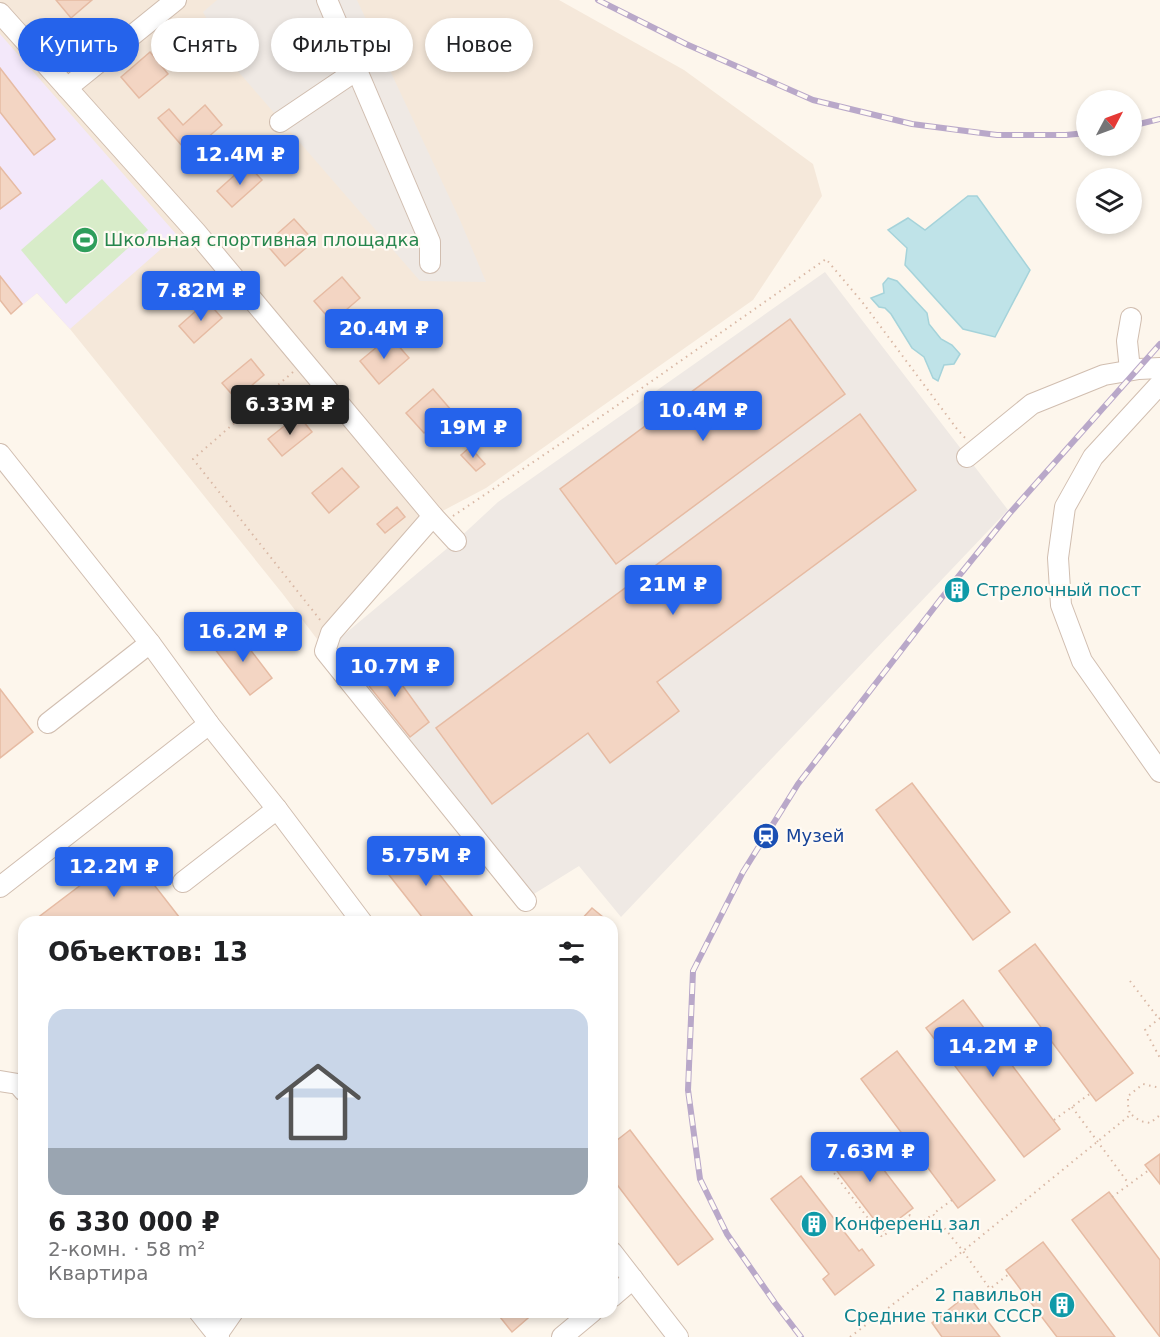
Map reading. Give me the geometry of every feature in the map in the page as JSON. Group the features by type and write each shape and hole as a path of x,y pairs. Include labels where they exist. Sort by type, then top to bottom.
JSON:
{"street":[{"path":"67,88 176,0"},
{"path":"327,0 335,18"},
{"path":"0,13 196,232 456,541"},
{"path":"280,122 354,72"},
{"path":"358,72 430,242 430,263"},
{"path":"1130,370 1127,341 1131,318"},
{"path":"972,453 1032,404 1104,375 1160,368"},
{"path":"1160,384 1093,457 1065,507 1058,558 1061,605 1082,661 1160,772"},
{"path":"0,454 150,643 209,724 357,916"},
{"path":"437,520 331,633 325,651 526,900"},
{"path":"48,723 150,643"},
{"path":"0,887 209,724"},
{"path":"183,882 277,809"},
{"path":"0,1082 18,1084"},
{"path":"618,1260 678,1337"},
{"path":"618,1292 633,1279"},
{"path":"204,1318 218,1336 229,1318"},
{"path":"562,1337 585,1318"}],"path":[{"path":"437,520 612,409 826,259 863,303 957,429 972,453"},
{"path":"305,362 193,459 331,633"},
{"path":"1130,981 1159,1019 1145,1030 1160,1058"},
{"path":"1160,1088 1143,1084 1128,1096 1130,1115 1140,1121 1150,1123 1160,1115"},
{"path":"1054,1120 1091,1093"},
{"path":"1072,1107 1129,1184"},
{"path":"850,1337 963,1251 1130,1115"},
{"path":"843,1147 840,1143 822,1157 882,1237 910,1215 918,1225"},
{"path":"1112,1197 1149,1170"},
{"path":"914,1228 952,1200"},
{"path":"933,1214 990,1289"},
{"path":"973,1302 1009,1274"}],"shaded area":[{"path":"0,0 559,0 684,70 813,164 822,196 753,300 486,488 433,516 317,639 70,329 37,293 11,314 0,300"},
{"path":"217,0 357,0 365,18 271,18 271,72 391,72 460,220 486,282 420,281 239,72 259,72 259,18 206,18 203,12"},
{"path":"0,34 18,54 18,72 33,72 177,235 70,329 37,293 11,314 0,300"},
{"path":"825,272 1008,510 621,917 579,866 529,897 333,655 334,643 456,541 498,502"}],"green space":[{"name":"Школьная спортивная площадка","path":"102,179 148,230 66,304 21,250"}],"water":[{"path":"968,196 977,196 1030,270 995,337 963,329 905,265 907,248 888,230 908,218 925,230"},
{"path":"888,278 897,281 927,313 929,324 941,339 952,345 960,354 954,364 944,365 938,381 933,378 924,357 912,348 891,314 885,308 879,307 871,298 884,293 883,284"}],"building":[{"path":"56,0 92,0 71,18"},
{"path":"150,52 151,72 168,74 139,98 121,77 127,72 139,72 139,61"},
{"path":"0,68 55,139 34,155 0,112"},
{"path":"205,105 222,125 189,154 158,118 169,109 183,125"},
{"path":"247,164 262,180 232,207 217,191"},
{"path":"0,167 21,193 0,209"},
{"path":"294,219 314,241 285,266 266,244"},
{"path":"0,276 22,304 11,314 0,300"},
{"path":"342,277 360,298 332,322 314,301"},
{"path":"207,301 222,318 194,343 179,326"},
{"path":"790,319 845,394 616,564 560,489"},
{"path":"390,336 409,358 379,384 360,361"},
{"path":"251,359 264,375 236,399 222,383"},
{"path":"433,389 451,410 424,433 406,413"},
{"path":"860,414 916,490 657,682 679,711 610,763 588,733 492,804 436,728"},
{"path":"298,415 312,432 282,456 268,439"},
{"path":"470,447 485,464 476,471 461,455"},
{"path":"342,468 359,487 329,513 312,493"},
{"path":"397,507 405,517 385,533 377,524"},
{"path":"236,631 272,678 250,695 214,648"},
{"path":"384,660 429,722 410,737 361,676"},
{"path":"0,689 33,732 0,758"},
{"path":"912,783 1010,912 973,940 876,810"},
{"path":"413,841 472,916 421,916 382,866"},
{"path":"127,850 178,916 40,916"},
{"path":"592,908 602,916 585,916"},
{"path":"1035,944 1133,1073 1096,1101 999,971"},
{"path":"963,1000 1060,1129 1024,1157 926,1028"},
{"path":"897,1051 995,1180 958,1208 861,1079"},
{"path":"630,1130 713,1239 678,1265 618,1186 618,1139"},
{"path":"857,1135 913,1208 883,1231 827,1158"},
{"path":"1160,1154 1160,1184 1145,1165"},
{"name":"Конференц зал","path":"801,1176 859,1251 862,1249 874,1265 835,1295 823,1279 829,1274 771,1199"},
{"path":"1109,1192 1160,1260 1160,1337 1072,1220"},
{"name":"2 павильон Средние танки СССР","path":"1043,1242 1115,1337 1057,1337 1009,1274 1006,1270"},
{"path":"967,1295 1000,1337 942,1337 932,1323"},
{"path":"501,1318 528,1318 512,1332"}],"railway":[{"path":"598,0 686,44 813,100 912,124 997,135 1076,134"},
{"path":"1142,123 1160,119"},
{"path":"801,1337 727,1234 700,1179 688,1090 693,971 743,872 798,784 1009,514 1160,344"}],"place":[{"name":"Школьная спортивная площадка","path":"85,240"},
{"name":"Стрелочный пост","path":"957,590"},
{"name":"Музей","path":"766,836"},
{"name":"Конференц зал","path":"814,1224"},
{"name":"2 павильон Средние танки СССР","path":"1062,1305"}]}
